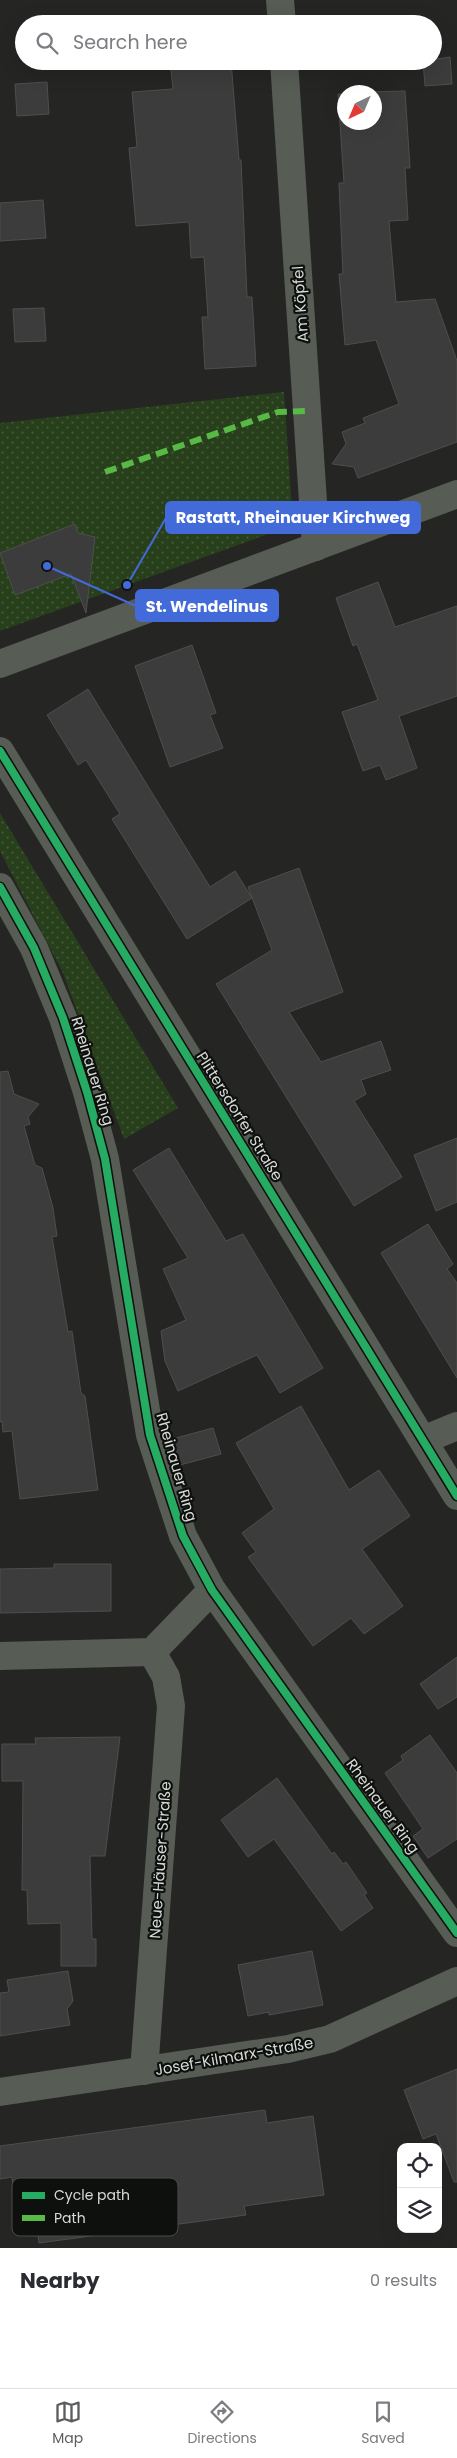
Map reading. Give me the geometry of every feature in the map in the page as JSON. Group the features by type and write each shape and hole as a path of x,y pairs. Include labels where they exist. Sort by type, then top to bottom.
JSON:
{"street":[{"path":"280,0 281,15"},
{"name":"Am Köpfel","path":"285,70 316,546"},
{"path":"0,664 457,494"},
{"name":"Plittersdorfer Straße","path":"0,751 457,1496"},
{"name":"Rheinauer Ring","path":"0,887 41,965 63,1018 87,1092 105,1159 150,1435 183,1536 212,1590 457,1933"},
{"path":"423,1440 457,1426"},
{"path":"0,1656 152,1652 212,1590"},
{"name":"Neue-Häuser-Straße","path":"144,2071 171,1706 166,1677 152,1652"},
{"name":"Josef-Kilmarx-Straße","path":"0,2092 288,2049 330,2039 457,1981"}],"green space":[{"path":"284,392 293,525 0,631 0,423"},
{"path":"0,813 178,1108 124,1139 63,973 0,851"}],"building":[{"path":"450,57 452,84 425,86 424,70 442,70 442,58"},
{"path":"171,70 232,70 239,160 241,160 247,297 252,297 256,366 205,369 202,317 208,317 204,257 191,258 189,222 136,226 129,148 137,147 132,92 173,89"},
{"path":"47,82 49,114 17,116 15,84"},
{"path":"405,91 410,168 405,168 408,220 389,221 396,302 435,299 457,361 457,442 358,478 354,467 332,464 346,444 342,432 365,423 363,418 399,404 376,340 345,345 339,274 343,274 339,183 344,183 340,130 382,130 382,92"},
{"path":"43,200 46,238 0,241 0,203"},
{"path":"44,308 46,341 15,342 13,309"},
{"path":"75,524 78,533 95,537 86,613 71,574 15,595 0,553"},
{"path":"378,582 395,627 457,606 457,696 399,716 417,768 386,780 380,765 363,771 342,712 378,700 357,644 353,646 336,598"},
{"path":"192,645 216,713 210,715 223,748 170,767 135,666"},
{"path":"88,689 210,887 235,871 252,898 187,939 112,819 120,814 86,760 78,765 47,715"},
{"path":"299,868 343,992 289,1012 321,1062 381,1041 391,1070 361,1080 366,1094 354,1101 402,1177 354,1206 216,984 272,950 248,887"},
{"path":"8,1071 14,1094 39,1104 28,1117 30,1124 24,1126 35,1165 42,1168 53,1208 57,1236 52,1237 68,1332 72,1331 81,1393 85,1396 98,1490 20,1499 12,1431 3,1432 2,1421 0,1422 0,1072"},
{"path":"457,1138 457,1202 436,1211 414,1155"},
{"path":"169,1148 226,1241 243,1234 323,1368 280,1393 257,1355 178,1391 165,1361 161,1331 186,1320 163,1269 188,1258 133,1170"},
{"path":"428,1224 453,1264 447,1269 457,1283 457,1378 381,1253"},
{"path":"301,1406 349,1490 379,1470 410,1516 362,1549 403,1606 364,1634 351,1618 313,1646 248,1557 256,1552 242,1533 274,1509 236,1443"},
{"path":"213,1428 221,1454 180,1465 172,1439"},
{"path":"54,1564 111,1564 111,1611 0,1613 0,1569 54,1568"},
{"path":"457,1657 457,1697 438,1709 420,1684"},
{"path":"430,1735 457,1773 457,1839 428,1858 413,1836 423,1829 385,1773 403,1760 401,1756"},
{"path":"120,1737 105,1856 90,1856 92,1939 96,1939 96,1966 61,1966 61,1923 28,1924 27,1890 22,1890 23,1781 2,1781 2,1744 36,1744 35,1738"},
{"path":"277,1778 332,1854 334,1852 343,1864 346,1862 367,1893 364,1895 373,1908 341,1931 274,1839 248,1857 221,1820"},
{"path":"312,1951 323,2005 269,2015 269,2012 248,2016 238,1965"},
{"path":"68,1971 73,2001 67,2009 70,2025 0,2036 0,1993 9,1992 7,1980"},
{"path":"457,2069 457,2182 454,2182 442,2150 442,2143 439,2143 436,2134 423,2139 404,2090"},
{"path":"265,2110 267,2123 313,2116 324,2195 244,2206 246,2215 178,2224 178,2178 12,2177 0,2179 0,2146"},
{"path":"38,2236 91,2236 39,2243"}],"marked path":[{"path":"105,472 278,412 307,411"}],"cycle path":[{"path":"0,751 457,1496"},
{"path":"0,887 34,948 63,1018 87,1092 105,1159 150,1435 183,1536 212,1590 457,1933"}],"place":[{"name":"St. Wendelinus","path":"47,566"},
{"name":"Rastatt, Rheinauer Kirchweg","path":"127,585"}]}
